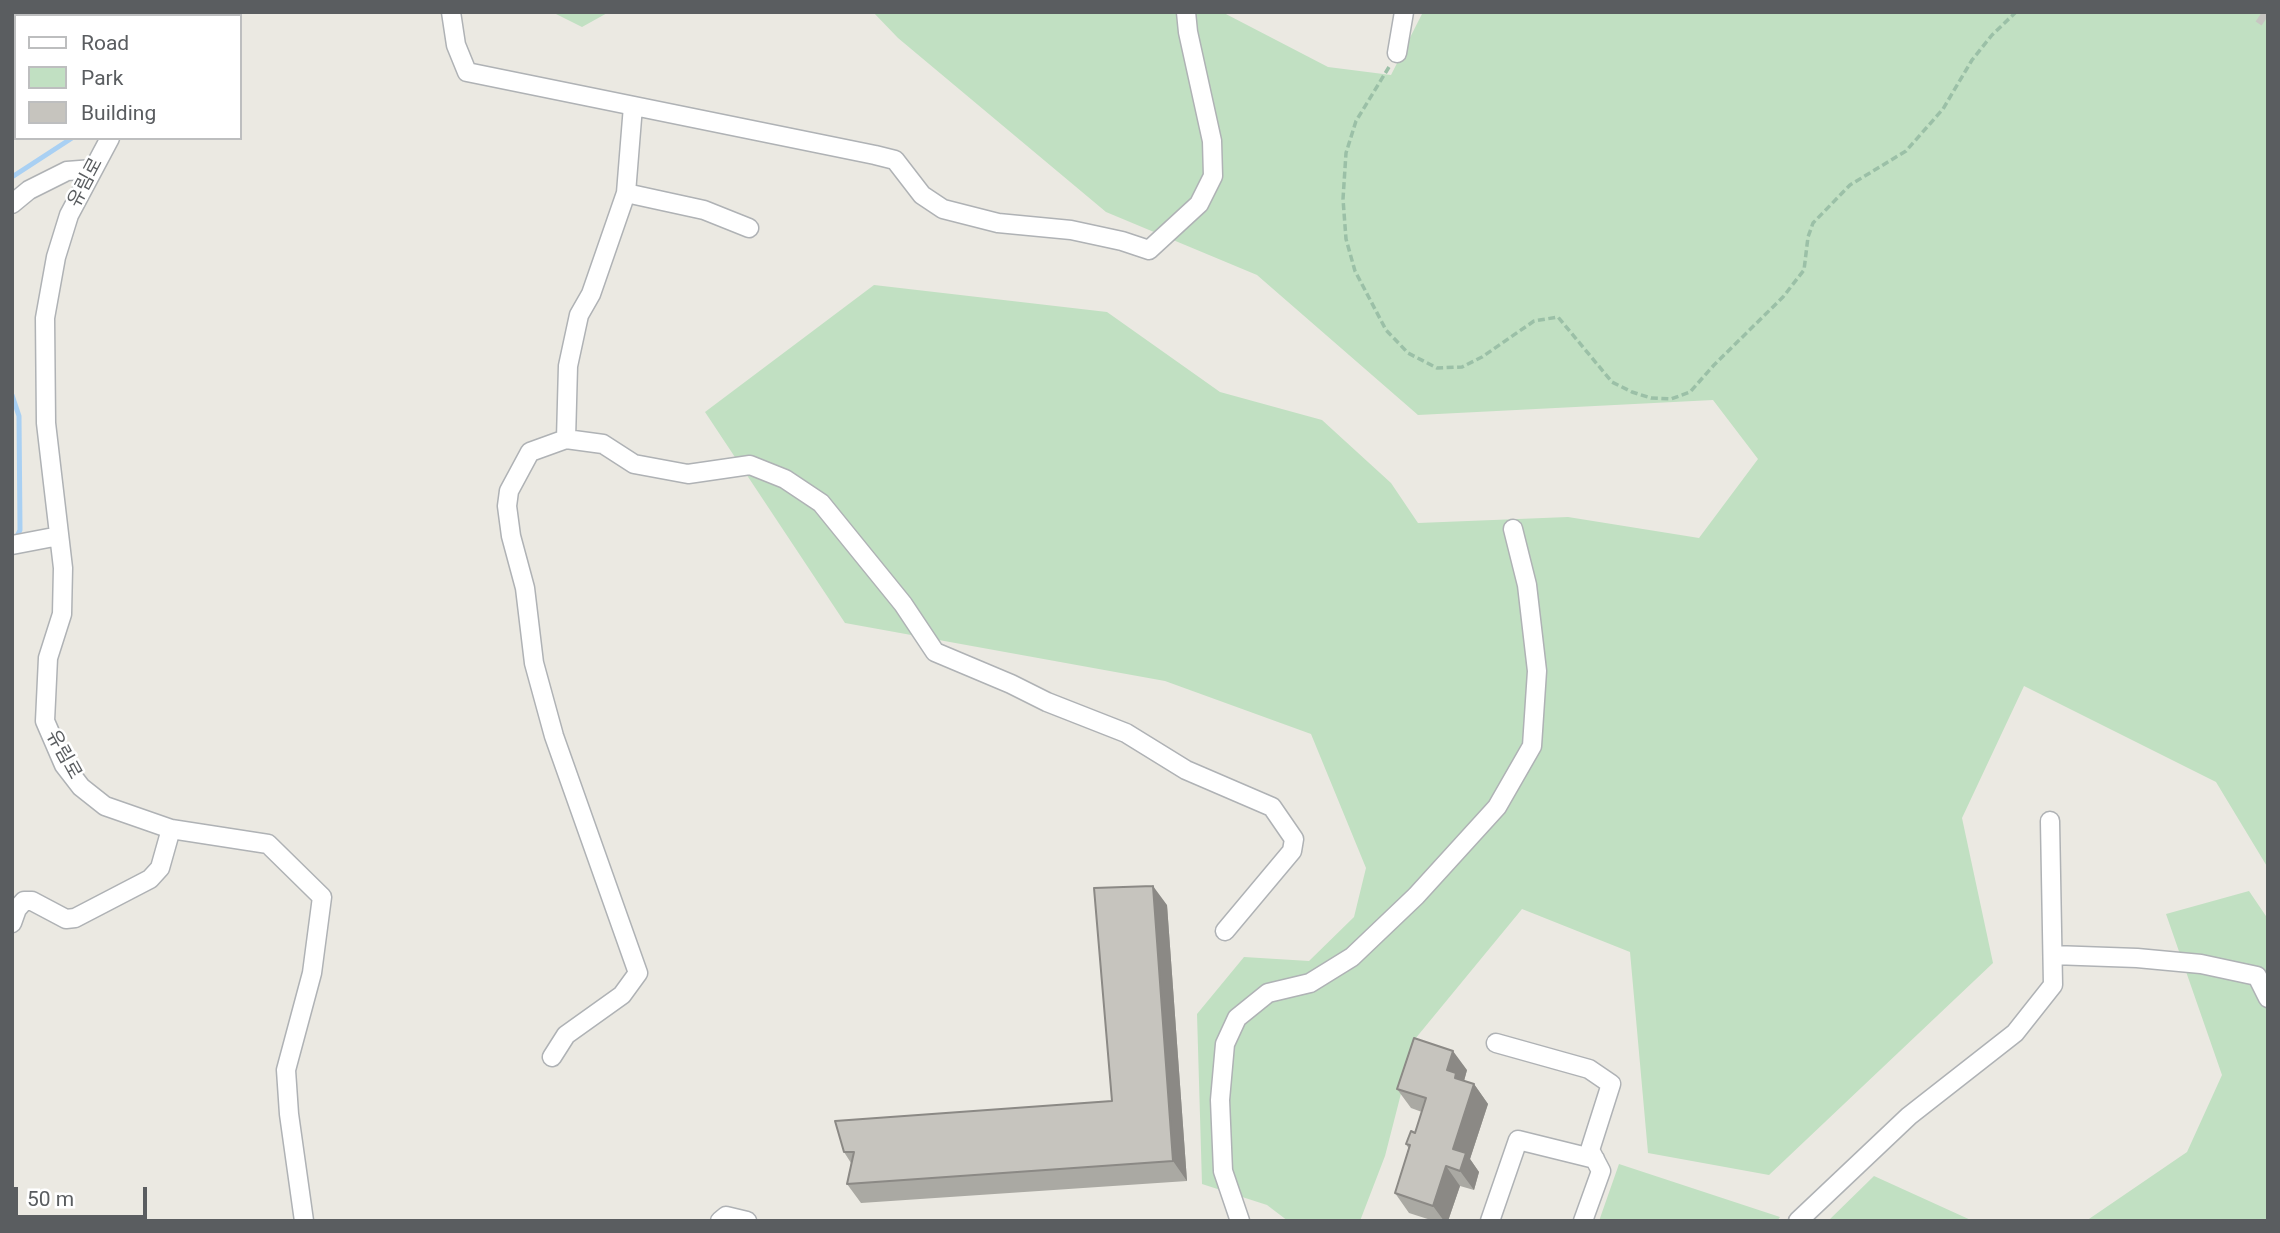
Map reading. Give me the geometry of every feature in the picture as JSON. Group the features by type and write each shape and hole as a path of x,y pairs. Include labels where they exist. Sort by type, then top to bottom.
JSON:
{"street":[{"path":"36,14 58,12"},
{"path":"450,12 457,45 467,72 895,160 922,195 943,209 998,223 1071,230 1149,250 1199,204 1213,176 1212,141 1186,12"},
{"path":"1397,53 1404,12"},
{"path":"566,439 568,366 579,315 591,294 626,193 633,106"},
{"name":"유림로","path":"109,140 69,215 56,257 45,318 46,423 63,568 62,614 48,658 45,721 64,765 81,787 105,806 171,829 268,844 322,897 312,973 286,1070 289,1115 304,1220"},
{"path":"12,204 29,190 67,171 93,169"},
{"path":"626,193 704,210 749,228"},
{"path":"552,1057 566,1035 622,995 638,973 554,736 534,663 524,588 511,536 507,506 509,491 530,452 566,439 603,444 634,464 688,474 750,465 785,479 821,503 903,604 935,652 1047,702 1126,733 1186,770 1272,807 1294,839 1292,851 1224,931"},
{"path":"1240,1221 1223,1171 1220,1100 1225,1044 1237,1018 1268,993 1310,983 1352,957 1416,896 1497,807 1532,746 1537,671 1527,586 1513,529"},
{"path":"12,545 60,536"},
{"path":"1798,1221 1909,1116 2015,1033 2053,985 2050,821"},
{"path":"12,923 17,909 24,901 32,901 66,919 75,918 150,879 160,868 171,829"},
{"path":"2053,955 2202,964 2257,976 2268,998"},
{"path":"1496,1043 1589,1069 1611,1084 1590,1150 1601,1171 1583,1221"},
{"path":"1490,1221 1518,1140 1595,1160"},
{"path":"720,1221 726,1216 747,1221"}],"path":[{"path":"1397,53 1356,121 1346,153 1343,199 1346,239 1355,271 1385,330 1408,353 1437,368 1462,367 1482,357 1534,321 1558,317 1612,382 1642,395 1671,399 1689,392 1783,297 1804,270 1808,237 1814,223 1850,185 1906,151 1943,109 1972,60 1992,35 2016,12"}],"green space":[{"path":"552,12 609,12 582,27"},
{"path":"873,12 1222,12 1328,67 1391,75 1423,12 2268,12 2268,868 2216,782 2024,686 1962,818 1993,963 1769,1175 1648,1153 1630,952 1522,909 1415,1039 1385,1156 1360,1221 1288,1221 1267,1205 1202,1184 1197,1014 1244,957 1309,961 1354,917 1366,868 1311,734 1165,681 845,623 705,412 874,285 1107,312 1220,392 1322,420 1391,483 1418,523 1568,517 1699,538 1758,459 1713,400 1418,415 1257,275 1106,212 898,38"},
{"path":"2249,891 2268,919 2268,1221 2086,1221 2187,1152 2222,1075 2166,914"},
{"path":"1619,1164 1780,1217 1777,1221 1599,1221"},
{"path":"1874,1176 1973,1221 1828,1221"}],"building":[{"path":"1153,886 1173,1161 847,1184 854,1152 844,1152 835,1121 1112,1101 1094,888"},
{"path":"1414,1038 1453,1051 1447,1070 1456,1073 1455,1078 1474,1084 1453,1149 1466,1153 1460,1171 1446,1166 1433,1206 1395,1193 1410,1145 1406,1144 1411,1131 1415,1133 1426,1098 1397,1089"}],"waterway":[{"path":"12,177 69,140"},
{"path":"12,395 19,416 20,530 15,541"}],"tunnel":[{"path":"2262,12 2268,16"}]}
